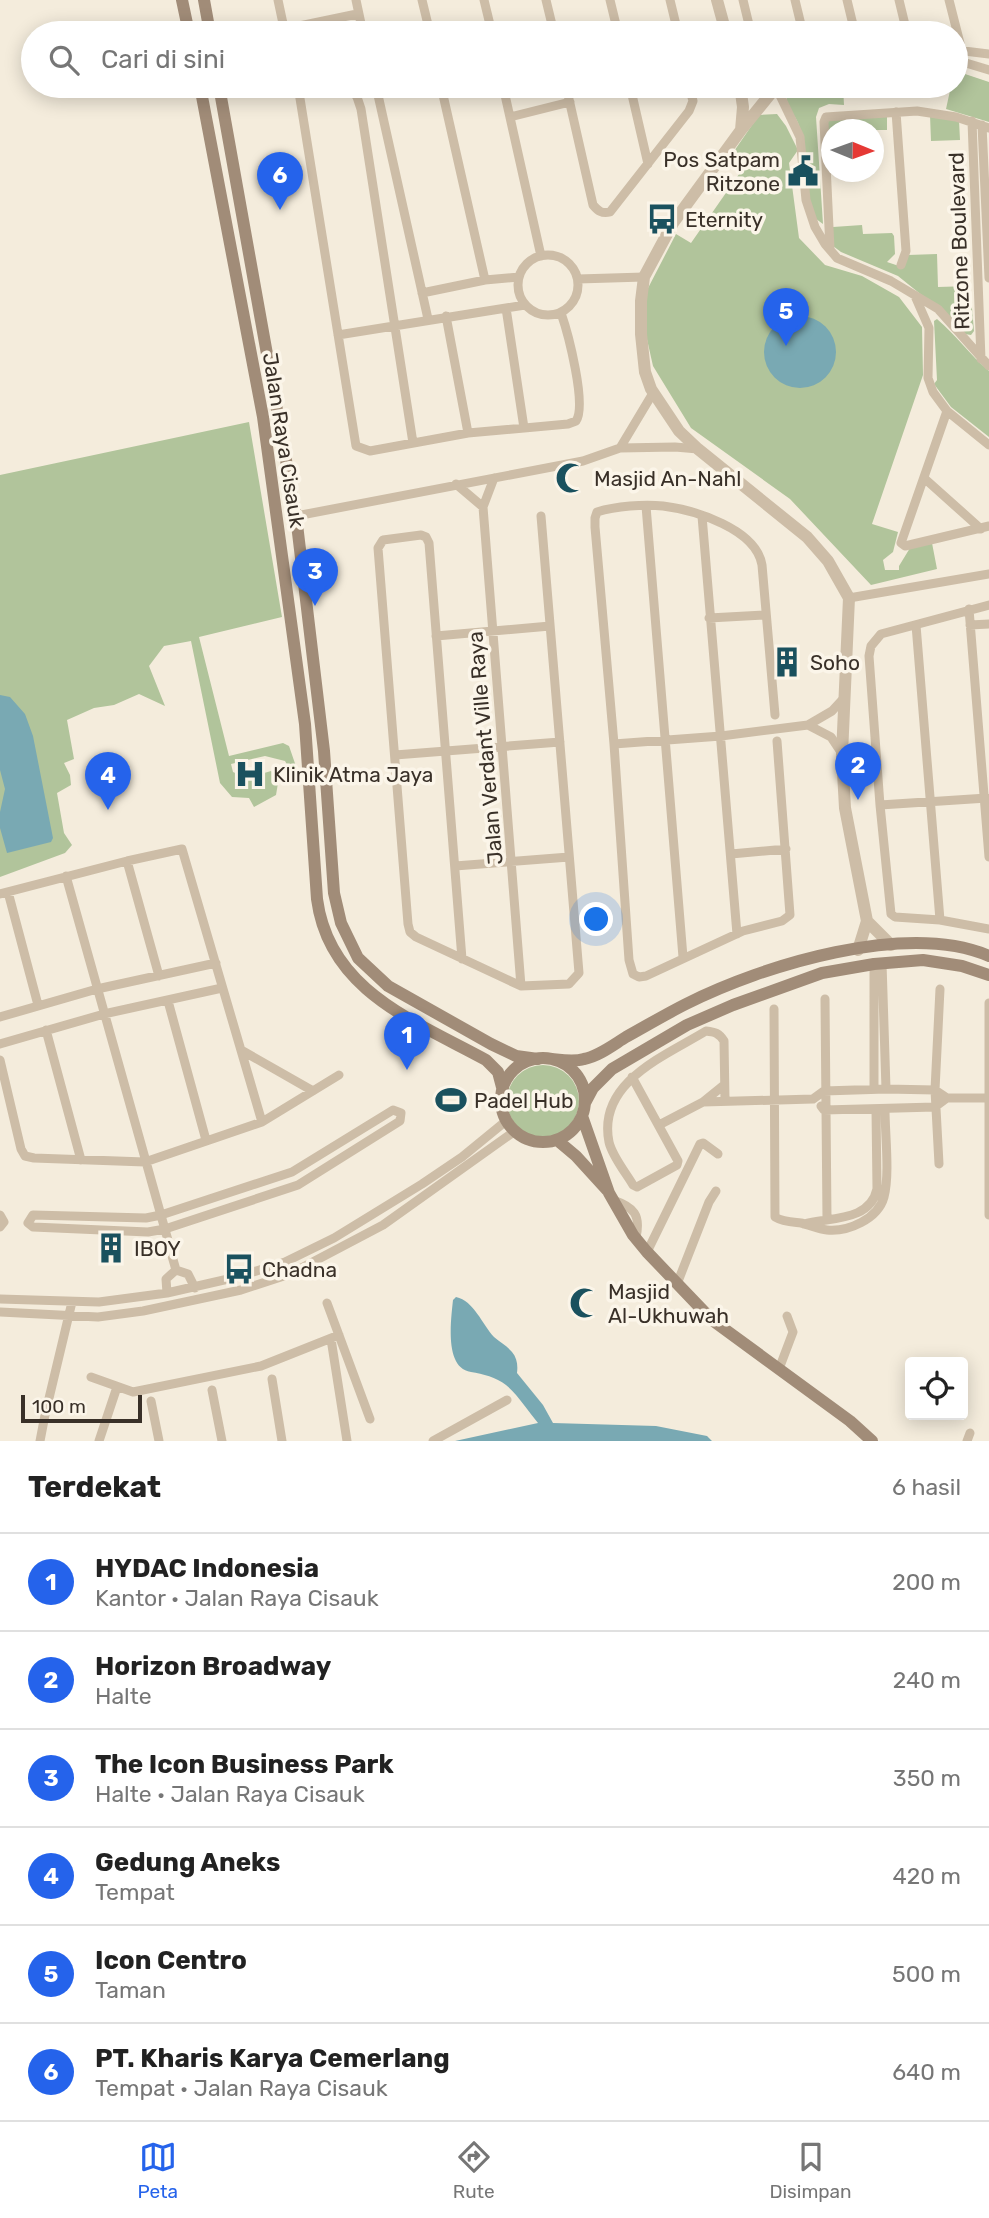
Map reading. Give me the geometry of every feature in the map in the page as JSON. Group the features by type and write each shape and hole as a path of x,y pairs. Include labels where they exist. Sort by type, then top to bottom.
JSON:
{"main road":[{"path":"182,0 186,21"},
{"path":"204,0 207,21"},
{"name":"Jalan Raya Cisauk","path":"202,98 265,430 305,724 315,878 322,925 342,964 370,995 486,1060 498,1072 503,1091"},
{"name":"Jalan Raya Cisauk","path":"221,98 296,516 324,751 334,893 346,934 358,958 388,986 484,1041 516,1056 538,1059"},
{"path":"945,944 987,955 984,974 938,961 878,963 822,974 733,1005 687,1026 612,1069 593,1088 572,1131 557,1140 542,1143 527,1139 511,1126 502,1106 503,1091 510,1075 522,1064 538,1059 576,1060 595,1056 688,1003 769,970 817,957 891,945 945,944"},
{"path":"817,957 822,974"},
{"path":"552,1059 563,1063 580,1080 584,1110 611,1196"},
{"path":"557,1140 576,1156 611,1196 647,1252 712,1320 850,1421 872,1441"}],"street":[{"path":"278,0 283,21"},
{"path":"356,0 359,21"},
{"path":"422,0 427,21"},
{"path":"484,0 489,21"},
{"path":"546,0 551,21"},
{"path":"610,0 615,21"},
{"path":"670,0 675,21"},
{"path":"717,0 723,21"},
{"path":"743,0 748,21"},
{"path":"795,0 800,21"},
{"path":"847,0 852,21"},
{"path":"898,0 904,21"},
{"path":"949,0 953,21"},
{"path":"327,21 357,14"},
{"path":"968,52 989,54"},
{"path":"968,64 989,70"},
{"path":"300,98 356,446 370,451 468,433 576,421 579,415 572,345 561,313"},
{"path":"358,98 413,443"},
{"path":"379,98 428,319"},
{"path":"444,98 485,280"},
{"path":"506,98 541,256"},
{"path":"569,98 593,205 598,211 605,213 610,212 691,107 691,98"},
{"path":"633,98 648,164"},
{"path":"741,130 742,98"},
{"path":"766,98 673,223 644,277 640,301 645,372 653,393 679,431 698,450 807,537 828,561 849,598 842,754 845,808 867,921 858,950"},
{"path":"782,98 800,137 809,213 815,228 830,249 837,258 891,281 937,309 989,366"},
{"path":"510,117 570,102"},
{"path":"830,249 824,131 826,117 917,111 972,121 985,127"},
{"path":"896,112 905,240 905,258 901,265"},
{"name":"Ritzone Boulevard","path":"972,121 981,359"},
{"name":"Ritzone Boulevard","path":"985,127 989,278"},
{"path":"555,255 567,261 578,279 577,295 561,313 542,315 525,304 518,287 519,277 527,263 541,256 555,255"},
{"path":"422,293 485,280 519,277"},
{"path":"578,279 644,277"},
{"path":"914,295 929,328 928,378 933,392 947,411 989,445"},
{"path":"338,335 525,304"},
{"path":"506,308 524,428"},
{"path":"446,316 468,433"},
{"path":"620,448 653,393"},
{"path":"947,411 902,545 985,528"},
{"path":"296,516 583,461 620,448 675,447 698,450"},
{"name":"Jalan Verdant Ville Raya","path":"494,478 483,507 521,986"},
{"path":"924,478 985,528"},
{"path":"456,484 483,507"},
{"path":"646,506 683,957"},
{"path":"775,715 761,556 755,547 733,530 702,516 663,506 597,512 594,518 630,968 633,974 646,976 737,934 782,921 790,915 777,741"},
{"path":"462,959 428,540 421,535 382,541 378,548 410,932 416,937 462,959 521,986 569,984 579,972 541,516"},
{"path":"702,516 737,934"},
{"path":"849,598 989,574"},
{"path":"989,605 881,634 871,646 869,656 891,914 895,917 940,920 989,929"},
{"path":"969,609 989,858"},
{"path":"709,618 766,615"},
{"path":"970,625 989,624"},
{"path":"916,625 940,920"},
{"path":"436,636 550,626"},
{"path":"614,744 721,737 808,725 826,716 844,698"},
{"path":"808,725 831,737 842,754"},
{"path":"394,755 560,742"},
{"path":"880,805 986,798"},
{"path":"38,1005 4,893 182,849 261,1122"},
{"path":"731,854 786,849"},
{"path":"455,866 569,857"},
{"path":"127,861 159,976"},
{"path":"66,876 176,1270"},
{"path":"867,921 891,945"},
{"path":"0,1017 97,989 216,963"},
{"path":"878,963 886,1089"},
{"path":"0,1044 104,1014 222,988"},
{"path":"874,1089 879,988"},
{"path":"939,1164 935,1090 940,989"},
{"path":"825,999 827,1219"},
{"path":"168,1001 206,1140"},
{"path":"989,1003 989,1215"},
{"path":"774,1009 775,1217 782,1221 828,1230 852,1227 879,1208 881,1110"},
{"path":"46,1030 81,1160"},
{"path":"632,1077 678,1161 677,1165 637,1187 633,1185 609,1144 608,1126 618,1093 632,1077 706,1031 715,1032 721,1035 724,1041 724,1100"},
{"path":"241,1051 313,1091"},
{"path":"0,1060 21,1149 25,1156 81,1160 145,1162 261,1122 339,1075"},
{"path":"659,1125 703,1102 724,1085"},
{"path":"703,1102 813,1099 824,1091 874,1089 935,1090 947,1098 989,1098"},
{"path":"813,1099 824,1110 881,1110 935,1107 947,1098"},
{"path":"393,1110 401,1113 400,1121 298,1185 165,1230 148,1232 33,1227 28,1223 33,1215 161,1215 292,1172 393,1110"},
{"path":"0,1299 72,1302 116,1300 195,1288 285,1262 334,1238 511,1126"},
{"path":"0,1312 98,1317 144,1311 241,1290 290,1274 341,1249 403,1212 511,1126"},
{"path":"647,1252 699,1144 703,1143 718,1154"},
{"path":"292,1172 298,1185"},
{"path":"804,1224 853,1214 873,1200 881,1190"},
{"path":"677,1284 709,1202 716,1191"},
{"path":"0,1215 4,1222 0,1227"},
{"path":"334,1238 341,1249"},
{"path":"176,1270 188,1274 195,1288"},
{"path":"167,1293 166,1279 176,1270"},
{"path":"40,1441 72,1302"},
{"path":"327,1303 335,1337 347,1441"},
{"path":"779,1369 793,1332 787,1316"},
{"path":"91,1377 133,1392 261,1366 335,1337"},
{"path":"335,1337 370,1419"},
{"path":"272,1379 282,1441"},
{"path":"99,1441 117,1388"},
{"path":"212,1390 222,1441"},
{"path":"433,1441 507,1399"},
{"path":"151,1401 159,1441"}],"green space":[{"path":"968,75 989,82 989,122 946,109 948,98 968,98"},
{"path":"844,98 844,105 829,104 819,108 816,117 823,224 812,216 800,129 787,100"},
{"path":"777,114 798,150 789,163 799,238 825,265 862,276 899,297 922,327 923,375 872,524 898,532 893,552 883,560 885,570 899,570 910,548 932,543 937,569 871,585 790,499 691,428 653,366 644,326 646,292 676,234 691,243 744,167 730,157 759,115"},
{"path":"825,115 887,116 887,130 884,130 884,119 826,119"},
{"path":"930,115 959,120 960,140 931,141"},
{"path":"862,225 863,234 892,233 895,254 887,262 899,266 908,255 937,254 938,287 970,286 974,331 971,335 965,334 949,317 898,276 833,246 833,227"},
{"path":"937,319 989,371 989,437 951,407 934,384 937,380 934,321"},
{"path":"249,422 282,617 199,637 229,756 283,743 289,746 299,775 283,779 289,768 285,761 265,756 231,764 233,772 247,778 271,771 279,777 276,795 254,807 249,798 232,797 220,783 191,641 164,646 149,666 165,706 139,694 114,705 94,708 67,720 74,759 64,763 71,785 57,793 64,833 72,845 65,853 0,877 0,475"},
{"path":"550,1065 569,1075 577,1087 577,1115 569,1127 557,1135 536,1137 517,1127 509,1115 507,1094 517,1075 529,1067"}],"water":[{"path":"793,316 807,316 826,326 836,345 836,359 826,378 807,388 793,388 774,378 764,359 764,345 774,326"},
{"path":"0,695 10,697 25,714 33,736 53,838 51,842 7,853 0,828 5,789 0,770"},
{"path":"456,1297 468,1303 494,1337 512,1352 517,1362 517,1373 543,1405 553,1423 656,1426 707,1436 712,1441 455,1441 538,1423 506,1385 494,1378 462,1369 457,1362 451,1342 453,1300"}],"place":[{"name":"Pos Satpam Ritzone","path":"803,171"},
{"name":"PT. Kharis Karya Cemerlang","path":"280,210"},
{"name":"Eternity","path":"662,219"},
{"name":"Icon Centro","path":"786,346"},
{"name":"Masjid An-Nahl","path":"571,478"},
{"name":"The Icon Business Park","path":"315,606"},
{"name":"Soho","path":"787,662"},
{"name":"Klinik Atma Jaya","path":"250,774"},
{"name":"Horizon Broadway","path":"858,800"},
{"name":"Gedung Aneks","path":"108,810"},
{"name":"HYDAC Indonesia","path":"407,1070"},
{"name":"Padel Hub","path":"451,1100"},
{"name":"IBOY","path":"111,1248"},
{"name":"Chadna","path":"239,1269"},
{"name":"Masjid Al-Ukhuwah","path":"585,1303"}]}
